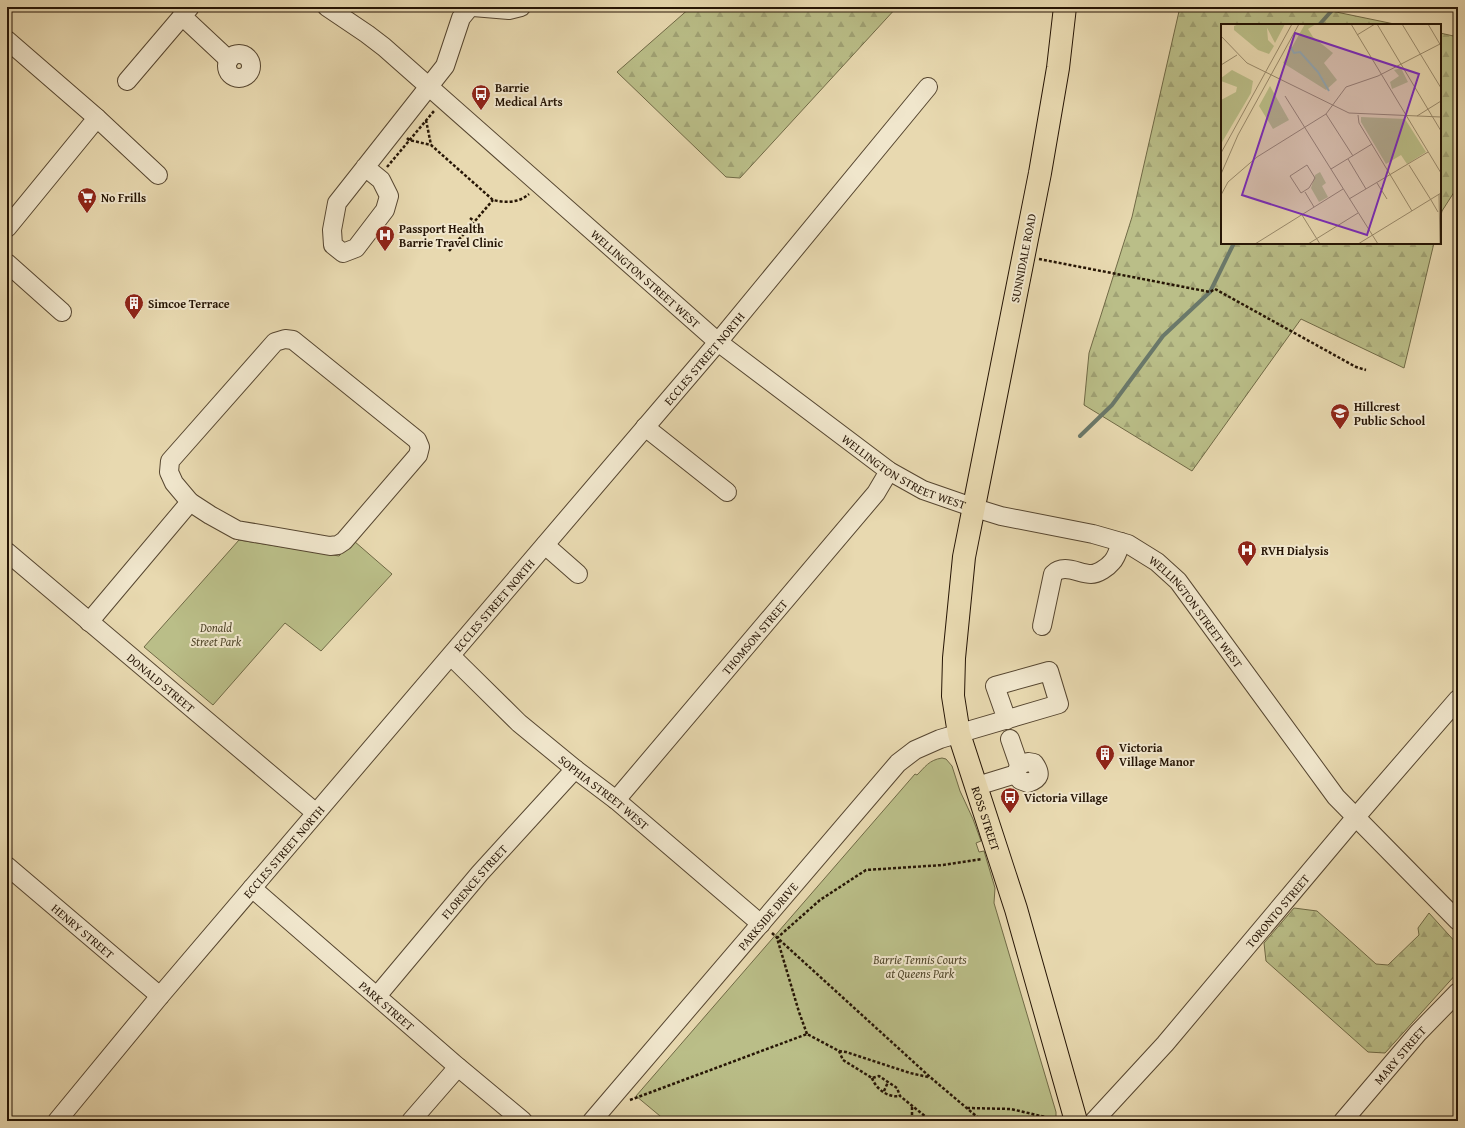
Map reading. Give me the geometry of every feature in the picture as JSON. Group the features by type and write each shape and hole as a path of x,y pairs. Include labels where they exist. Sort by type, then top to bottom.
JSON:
{"main road":[{"name":"SUNNIDALE ROAD","path":"975,508 1040,173 1058,68 1065,7"},
{"name":"ROSS STREET","path":"975,508 964,558 954,658 953,696 959,734 1016,909 1068,1121"}],"street":[{"name":"WELLINGTON STREET WEST","path":"327,7 362,30 384,47 718,342 889,471 923,490 975,508 1001,516 1093,534 1128,544 1158,562 1178,581 1336,797 1458,921"},
{"path":"372,172 402,135 429,87 445,66 461,18 470,7"},
{"path":"473,7 509,10 521,7"},
{"path":"127,81 186,12 229,60"},
{"path":"7,40 97,118 158,175"},
{"name":"ECCLES STREET NORTH","path":"57,1121 160,996 718,342 928,86"},
{"path":"7,228 97,118"},
{"path":"7,263 62,312"},
{"path":"285,339 293,340 300,345 417,440 420,447 418,455 344,541 338,545 330,546 237,530 190,502 174,483 170,472 170,461 275,342 285,339"},
{"path":"645,427 727,492"},
{"name":"THOMSON STREET","path":"616,800 876,493 889,471"},
{"path":"89,622 190,502"},
{"path":"1042,626 1053,574 1056,571 1066,569 1095,574 1103,570 1113,561 1121,542"},
{"path":"545,545 578,574"},
{"name":"DONALD STREET","path":"7,552 316,813"},
{"name":"SOPHIA STREET WEST","path":"451,656 519,722 575,769 616,800 768,930"},
{"name":"TORONTO STREET","path":"1094,1121 1165,1044 1355,818 1458,699"},
{"name":"PARKSIDE DRIVE","path":"592,1121 768,930 898,763 914,750 940,739 1007,720"},
{"path":"977,786 1018,770 1010,738"},
{"name":"FLORENCE STREET","path":"377,996 480,873 575,769"},
{"name":"HENRY STREET","path":"7,866 160,996"},
{"name":"PARK STREET","path":"252,888 458,1067 523,1121"},
{"name":"MARY STREET","path":"1343,1121 1418,1033 1458,992"},
{"path":"411,1121 458,1067"}],"path":[{"path":"372,172 402,135 426,120 443,99"},
{"path":"426,120 431,145"},
{"path":"402,135 431,145 493,200 503,203 523,199 538,184"},
{"path":"449,251 493,200"},
{"path":"470,218 474,222"},
{"path":"1023,256 1210,292 1215,289 1356,367 1366,370"},
{"path":"777,938 820,900 866,870 943,865 988,858"},
{"path":"768,930 930,1077 982,1121"},
{"path":"777,938 807,1034 839,1051 910,1073 930,1077"},
{"path":"632,1100 807,1034"},
{"path":"839,1051 843,1060 872,1078 875,1086 893,1097 900,1096"},
{"path":"872,1078 879,1076 897,1088 900,1096 931,1121"},
{"path":"884,1091 888,1082"},
{"path":"912,1106 912,1121"},
{"path":"967,1108 1011,1109 1068,1121"}],"green space":[{"path":"691,7 897,7 740,178 726,177 617,72"},
{"path":"1180,7 1312,7 1394,24 1221,24 1221,244 1434,244 1404,368 1301,319 1192,471 1084,405 1089,353 1132,217"},
{"path":"1441,33 1458,37 1458,186 1441,215"},
{"name":"Donald Street Park","path":"239,540 339,556 354,541 392,574 321,651 285,623 213,705 144,647"},
{"name":"Barrie Tennis Courts at Queens Park","path":"942,758 946,759 952,766 960,791 981,841 976,843 979,852 984,851 995,888 994,903 1056,1112 1056,1121 666,1121 636,1096 915,774 917,775 930,762"},
{"path":"1294,908 1317,911 1376,964 1388,965 1419,935 1418,928 1429,913 1458,945 1458,972 1385,1053 1368,1052 1266,961 1264,943"}],"waterway":[{"path":"1320,24 1335,7"},
{"path":"1080,436 1112,405 1163,336 1210,292 1234,244"}],"place":[{"name":"Barrie Medical Arts","path":"481,111"},
{"name":"No Frills","path":"87,214"},
{"name":"Passport Health Barrie Travel Clinic","path":"385,252"},
{"name":"Simcoe Terrace","path":"134,320"},
{"name":"Hillcrest Public School","path":"1340,430"},
{"name":"RVH Dialysis","path":"1247,567"},
{"name":"Victoria Village Manor","path":"1105,771"},
{"name":"Victoria Village","path":"1010,814"}]}
